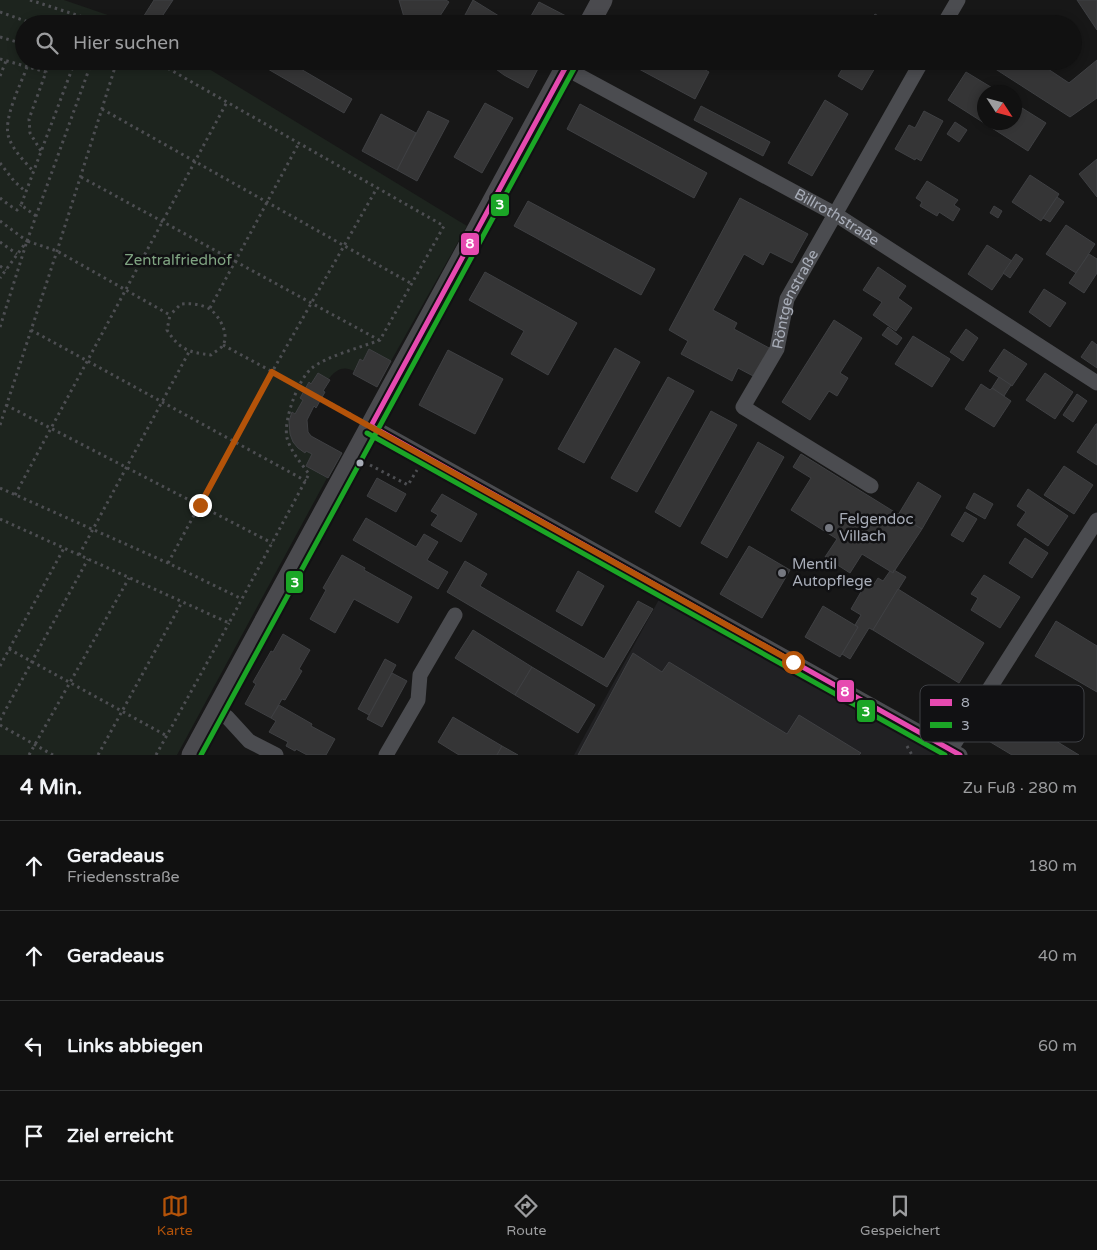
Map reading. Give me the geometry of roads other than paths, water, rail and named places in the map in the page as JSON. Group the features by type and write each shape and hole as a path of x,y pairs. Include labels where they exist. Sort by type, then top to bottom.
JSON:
{"street":[{"path":"594,15 602,0"},
{"path":"949,15 958,0"},
{"path":"192,755 564,70"},
{"name":"Billrothstraße","path":"576,70 834,214 1097,383"},
{"name":"Röntgenstraße","path":"872,486 743,407 777,349 787,299 917,70"},
{"path":"371,426 920,735"},
{"path":"994,685 1097,520"},
{"path":"386,755 418,700 420,675 455,615"},
{"path":"216,711 227,717 249,741 276,755"},
{"path":"932,742 952,753 959,742"}],"place":[{"name":"Felgendoc Villach","path":"829,528"},
{"name":"Mentil Autopflege","path":"782,573"}],"park label":[{"name":"Zentralfriedhof","path":"178,260"}]}
